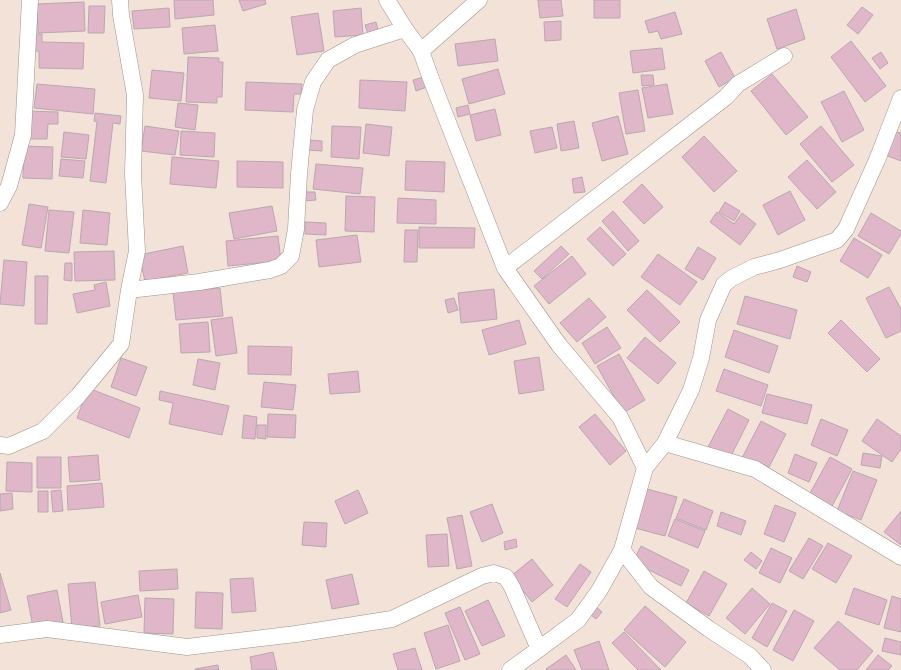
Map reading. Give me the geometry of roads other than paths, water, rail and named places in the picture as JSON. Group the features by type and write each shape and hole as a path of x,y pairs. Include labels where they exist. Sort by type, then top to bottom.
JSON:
{"street":[{"path":"0,203 9,186 23,135 30,0"},
{"path":"0,445 10,446 44,431 78,396 121,344 129,290 137,251 133,174 135,95 121,15 120,0"},
{"path":"387,0 421,51 505,268 559,345 620,417 645,468"},
{"path":"421,51 479,0"},
{"path":"129,290 206,281 270,270 282,266 291,256 296,229 305,110 313,82 328,60 355,45 405,29"},
{"path":"505,268 726,97 738,84 784,56"},
{"path":"510,670 578,620 599,591 622,550 645,468 665,443 691,390 701,358 708,320 724,284 732,278 754,267 780,260 836,240 846,229 877,160 901,98"},
{"path":"665,443 755,469 901,557"},
{"path":"622,550 651,587 709,629 750,656 763,670"},
{"path":"0,635 47,628 187,647 296,634 392,619 482,576 494,573 506,577 512,587 539,650"}]}
